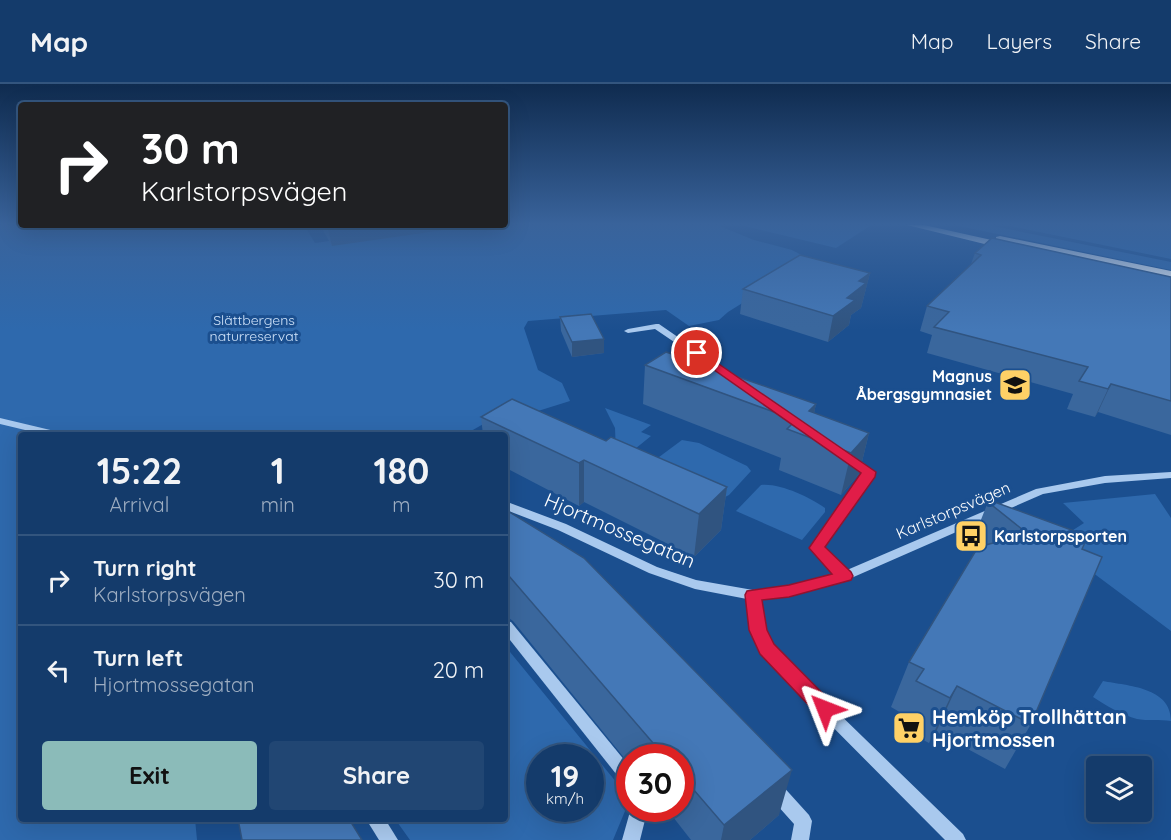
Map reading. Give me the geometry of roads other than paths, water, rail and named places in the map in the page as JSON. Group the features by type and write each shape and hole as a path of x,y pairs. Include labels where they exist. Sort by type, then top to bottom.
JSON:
{"highway":[{"path":"1070,260 1171,283"},
{"path":"1102,260 1171,275"}],"street":[{"path":"628,331 656,326 747,387"},
{"path":"0,421 46,432"},
{"path":"844,453 869,472 868,477 816,548 845,576"},
{"name":"Karlstorpsvägen","path":"753,595 789,591 845,576 1040,491 1074,483 1115,478 1171,476"},
{"name":"Hjortmossegatan","path":"508,507 562,527 653,570 695,584 753,595"},
{"path":"753,595 758,630 767,649 791,676 957,840"},
{"path":"508,628 616,762"},
{"path":"763,776 803,820 800,840"},
{"path":"377,822 389,840"},
{"path":"632,840 636,822"}],"place":[{"name":"Magnus Åbergsgymnasiet","path":"1015,385"},
{"name":"Karlstorpsporten","path":"971,536"},
{"name":"Hemköp Trollhättan Hjortmossen","path":"909,728"}],"park label":[{"name":"Slättbergens naturreservat","path":"254,328"}]}
